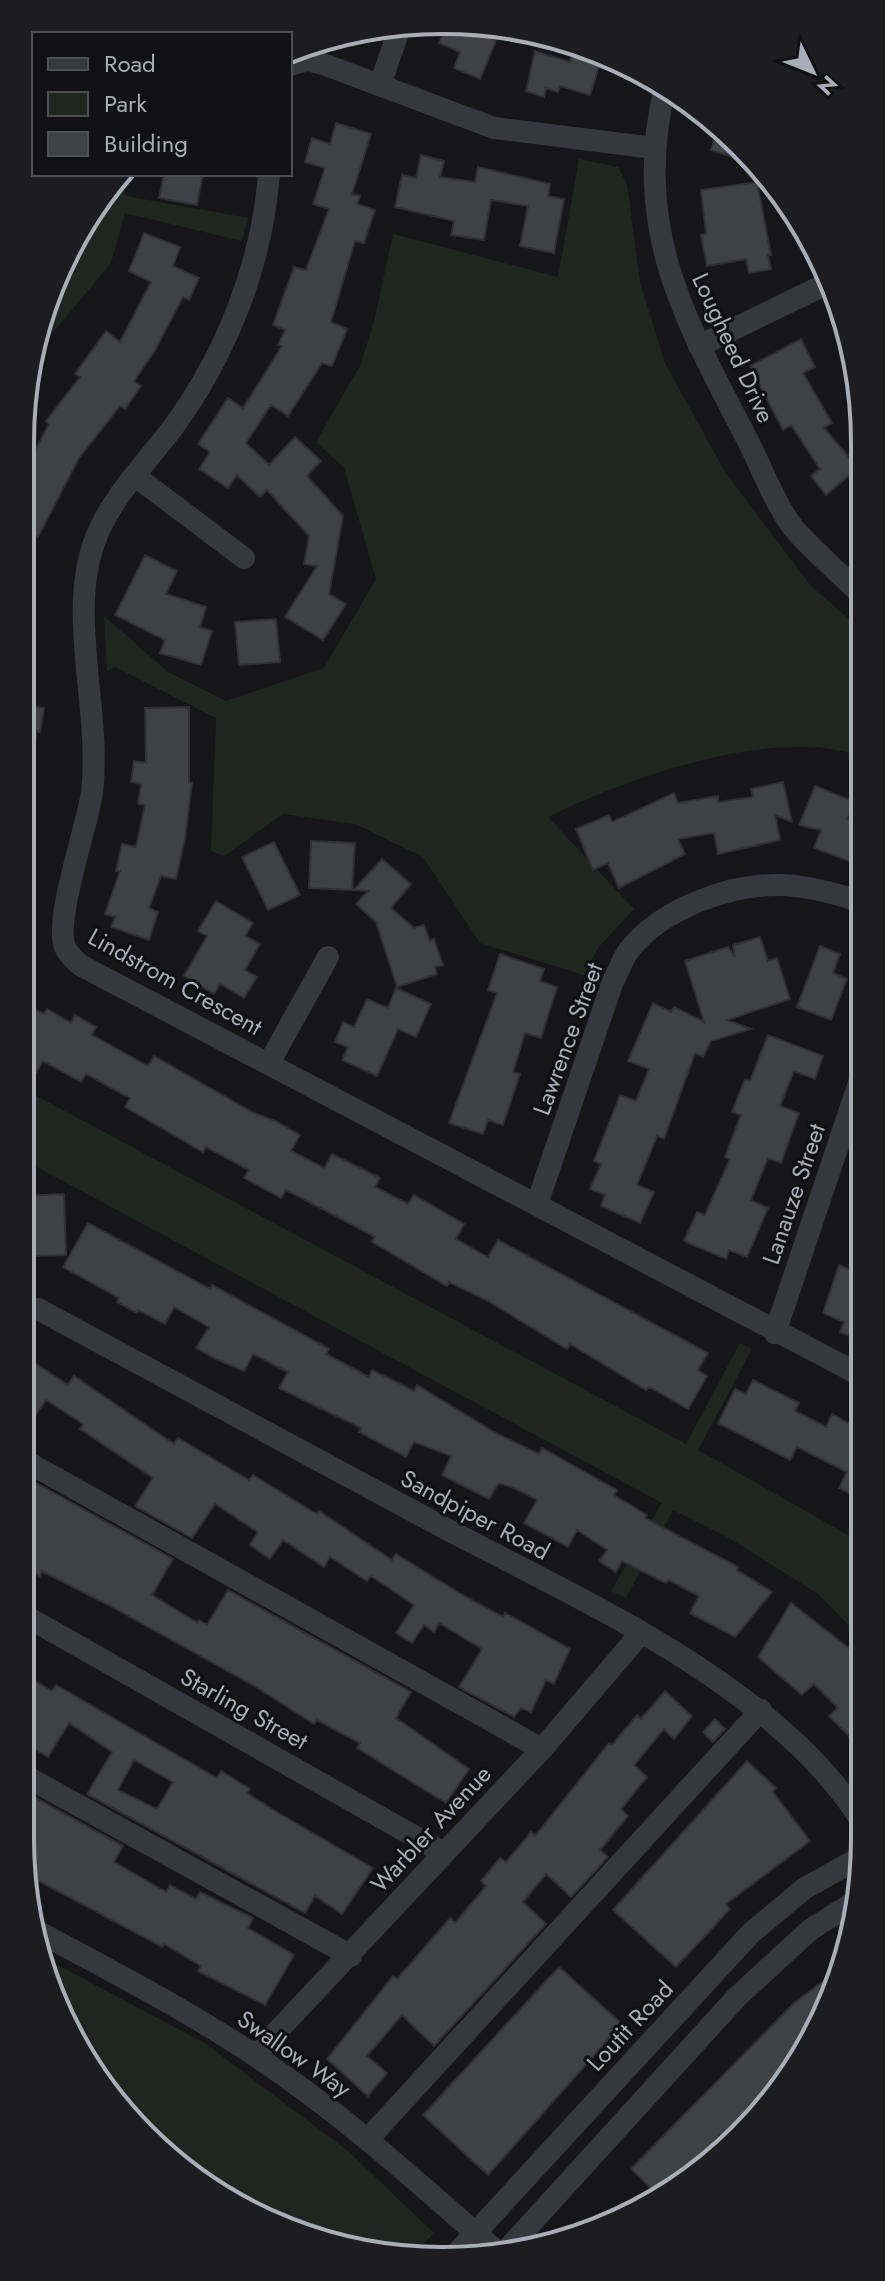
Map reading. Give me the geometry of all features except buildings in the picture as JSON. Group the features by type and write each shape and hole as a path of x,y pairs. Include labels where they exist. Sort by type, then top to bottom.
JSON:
{"street":[{"path":"380,85 397,36"},
{"path":"292,64 308,60 494,128 654,148"},
{"name":"Lougheed Drive","path":"663,99 654,148 657,226 671,282 699,346 794,528 851,584"},
{"name":"Lindstrom Crescent","path":"269,176 260,233 235,316 201,385 110,510 89,561 84,621 95,718 94,763 86,824 63,919 64,946 80,965 851,1371"},
{"path":"699,346 820,287"},
{"path":"135,476 244,558"},
{"name":"Lawrence Street","path":"537,1204 613,981 630,949 655,926 687,907 750,888 778,885 808,888 851,899"},
{"path":"269,1063 328,957"},
{"name":"Lanauze Street","path":"775,1333 851,1107"},
{"name":"Sandpiper Road","path":"34,1310 38,1309 641,1633 761,1710 825,1769 851,1807"},
{"path":"34,1466 542,1749"},
{"name":"Starling Street","path":"34,1621 442,1852"},
{"name":"Warbler Avenue","path":"255,2055 351,1956 442,1852 542,1749 641,1633"},
{"path":"368,2139 761,1710"},
{"path":"34,1781 351,1956"},
{"name":"Loutit Road","path":"463,2246 751,1933 805,1888 850,1863"},
{"path":"514,2240 737,1997 810,1930 845,1908"},
{"name":"Swallow Way","path":"46,1936 160,1997 255,2055 368,2139 490,2244"}],"green space":[{"path":"579,159 618,167 627,184 640,282 665,363 725,472 811,586 851,621 851,754 828,749 788,747 746,751 659,772 548,817 634,909 598,948 584,975 480,943 423,857 355,824 283,814 224,856 211,851 216,718 115,667 107,671 104,616 168,672 226,701 324,668 376,579 344,468 316,442 360,366 374,322 393,234 558,277"},
{"path":"124,187 126,196 248,218 242,241 125,213 111,263 47,339 76,262"},
{"path":"34,1095 686,1444 740,1343 752,1349 698,1450 851,1537 851,1628 818,1594 731,1539 673,1510 626,1598 611,1591 662,1503 34,1166"},
{"path":"54,1963 206,2044 348,2151 434,2233 421,2246 389,2244 337,2233 262,2205 194,2163 135,2108 118,2087 76,2019"}]}
